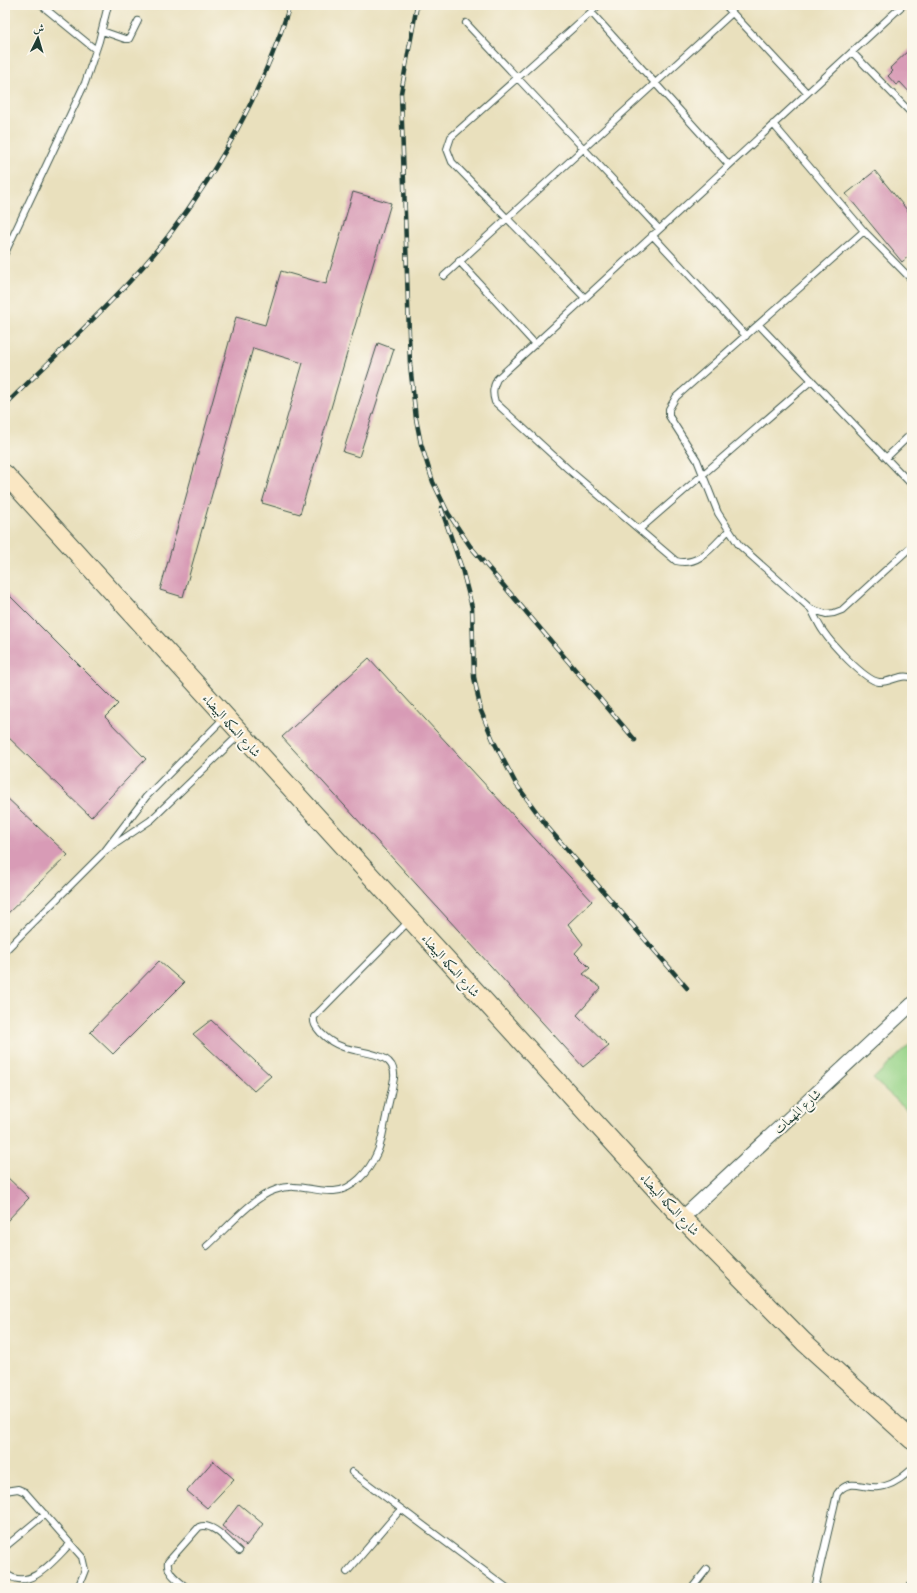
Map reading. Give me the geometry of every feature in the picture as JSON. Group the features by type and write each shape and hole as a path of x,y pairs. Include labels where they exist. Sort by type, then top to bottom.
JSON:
{"street":[{"name":"شارع السكه البيضاء","path":"6,478 682,1218 804,1342 912,1440"},
{"name":"شارع المهمات","path":"682,1218 912,1004"}],"lane":[{"path":"42,5 96,50"},
{"path":"5,253 85,82 102,31 108,5"},
{"path":"585,298 452,162 447,149 451,137 516,77 599,5"},
{"path":"725,5 807,93"},
{"path":"728,531 700,558 690,563 683,563 669,557 640,529 568,469 495,402 492,394 497,379 904,5"},
{"path":"591,12 729,165"},
{"path":"444,276 732,13"},
{"path":"102,31 129,39 138,21"},
{"path":"466,23 659,229"},
{"path":"852,52 912,114"},
{"path":"773,124 864,231 912,280"},
{"path":"864,231 676,397 669,409 669,416 689,446 704,474 716,508 728,531 752,558 811,609 826,614 842,610 912,546"},
{"path":"652,235 746,336"},
{"path":"459,261 535,344"},
{"path":"759,325 912,485"},
{"path":"640,529 812,380"},
{"path":"886,458 912,432"},
{"path":"811,609 822,631 838,650 873,680 887,682 901,676 912,678"},
{"path":"5,951 104,852 146,797 225,717"},
{"path":"104,852 121,842 151,820 240,734"},
{"path":"207,1246 259,1198 273,1190 297,1186 332,1191 344,1189 357,1181 374,1160 380,1144 394,1078 392,1067 385,1058 348,1049 330,1041 316,1027 314,1017 410,920"},
{"path":"815,1588 837,1494 842,1487 850,1484 872,1488 885,1486 895,1482 912,1469"},
{"path":"352,1472 507,1588"},
{"path":"5,1491 21,1490 45,1514 82,1557 85,1565 85,1574 78,1588"},
{"path":"347,1572 401,1509"},
{"path":"5,1547 45,1514"},
{"path":"187,1588 168,1570 168,1562 199,1527 202,1525 210,1527 239,1551"},
{"path":"5,1573 12,1579 28,1581 36,1578 70,1544"},
{"path":"692,1588 707,1569"},
{"path":"908,1588 912,1585"}],"green space":[{"path":"912,1042 912,1114 873,1079"}],"building":[{"path":"912,47 912,95 900,82 896,85 888,76 893,71 890,68"},
{"path":"875,171 912,216 912,253 902,262 846,194"},
{"path":"353,192 391,203 300,514 262,503 303,363 253,348 183,597 160,590 236,317 265,325 281,271 326,284"},
{"path":"378,343 394,349 359,457 343,452"},
{"path":"5,591 118,704 105,717 146,759 91,817 5,734"},
{"path":"369,658 592,901 568,924 583,944 575,953 590,968 583,974 601,988 577,1015 609,1046 583,1067 282,737"},
{"path":"5,796 68,855 5,916"},
{"path":"159,961 184,983 113,1054 90,1032"},
{"path":"211,1020 271,1076 254,1091 193,1034"},
{"path":"5,1175 29,1198 5,1223"},
{"path":"213,1461 234,1479 207,1508 187,1491"},
{"path":"239,1504 263,1524 246,1546 222,1526"}],"railway":[{"path":"5,405 115,297 156,252 180,220 225,152 244,116 262,79 290,5"},
{"path":"417,5 401,93 410,364 416,419 421,444 433,482 448,513 470,546 635,740"},
{"path":"441,508 462,569 472,607 474,677 481,711 493,740 516,784 549,829 687,988"}]}
